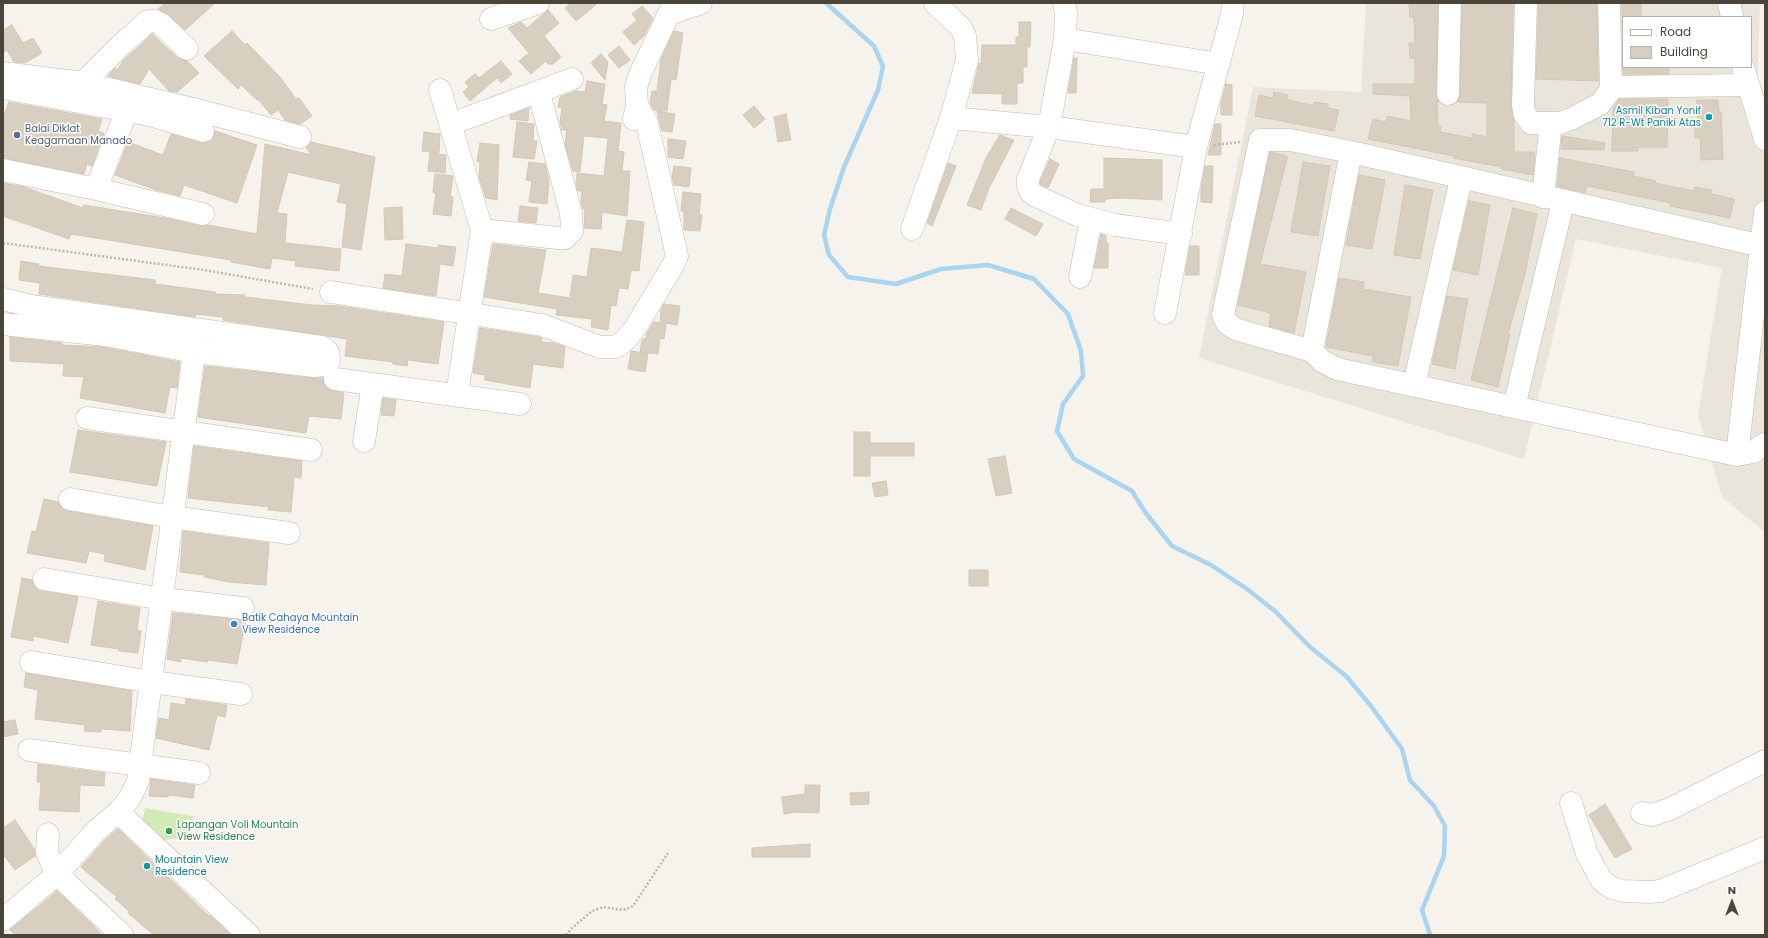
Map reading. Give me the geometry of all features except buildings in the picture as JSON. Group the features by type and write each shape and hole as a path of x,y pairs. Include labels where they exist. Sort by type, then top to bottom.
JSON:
{"street":[{"path":"491,19 538,3"},
{"path":"331,292 470,315 542,325 600,347 610,348 623,342 634,330 676,260 676,246 646,123 637,105 636,87 641,72 672,9 701,3"},
{"path":"912,229 951,118 967,60 965,36 961,28 935,3"},
{"path":"1064,3 1066,13 1065,39 1049,127 1028,179 1030,191 1034,195 1077,215 1116,224 1181,234"},
{"path":"1165,313 1181,234 1196,147 1232,14 1233,3"},
{"path":"1448,94 1450,3"},
{"path":"1526,3 1524,113 1531,123 1560,123 1582,115 1600,104 1611,87 1609,3"},
{"path":"1729,3 1732,16"},
{"path":"83,83 121,45 148,21 155,21 161,24 187,49"},
{"path":"1065,39 1219,64"},
{"path":"3,73 83,83 193,108 300,137"},
{"path":"1611,87 1745,76 1765,139"},
{"path":"451,124 539,93 572,79"},
{"path":"3,88 150,115 203,132"},
{"path":"440,90 482,230 457,395"},
{"path":"482,230 558,238 565,238 572,231 571,213 539,93"},
{"path":"96,189 127,110"},
{"path":"951,118 1049,127 1196,147"},
{"path":"1514,407 1553,199 1551,123"},
{"path":"1762,246 1462,179 1352,152 1292,140 1260,140 1223,315 1228,323 1235,329 1312,351 1322,361 1337,369 1737,454 1753,452 1765,444"},
{"path":"1312,351 1352,152"},
{"path":"3,170 96,189 203,214"},
{"path":"1414,385 1462,179"},
{"path":"1737,454 1761,290 1762,246 1765,212"},
{"path":"1080,277 1091,218"},
{"path":"3,299 31,306 105,315 195,341 314,366 327,364 329,356 328,350 322,347 195,341 105,335 3,324"},
{"path":"3,920 56,874 96,832 118,812 130,798 136,787 163,599 195,341"},
{"path":"335,379 520,404"},
{"path":"364,441 373,384"},
{"path":"87,418 311,450"},
{"path":"70,499 172,517 289,533"},
{"path":"44,579 163,599 242,608"},
{"path":"31,662 152,682 240,694"},
{"path":"29,750 199,773"},
{"path":"1642,813 1652,815 1670,809 1765,762"},
{"path":"1571,803 1587,854 1602,881 1612,888 1623,891 1660,891 1765,848"},
{"path":"118,812 249,935"},
{"path":"48,834 47,853 56,874 122,935"}],"path":[{"path":"1196,147 1260,140"},
{"path":"3,243 204,270 331,292"},
{"path":"566,935 592,911 603,907 623,910 633,906 668,853"}],"shaded area":[{"path":"1366,3 1760,3 1757,91 1765,102 1765,532 1722,497 1698,415 1722,268 1576,239 1524,459 1199,358 1253,87 1361,92"}],"green space":[{"name":"Lapangan Voli Mountain View Residence","path":"145,808 193,816 184,838 162,840 142,823"}],"waterway":[{"path":"826,3 874,46 883,66 878,90 844,167 830,209 824,235 829,255 848,277 896,284 941,269 988,265 1034,279 1068,314 1081,351 1083,376 1063,404 1057,431 1074,459 1132,491 1145,512 1172,546 1211,565 1247,589 1276,612 1310,647 1346,676 1371,706 1402,749 1410,780 1434,806 1445,826 1444,856 1422,910 1430,935"}],"place":[{"name":"Asmil Kiban Yonif 712 R-Wt Paniki Atas","path":"1709,117"},
{"name":"Balai Diklat Keagamaan Manado","path":"17,135"},
{"name":"Batik Cahaya Mountain View Residence","path":"234,624"},
{"name":"Lapangan Voli Mountain View Residence","path":"169,831"},
{"name":"Mountain View Residence","path":"147,866"}]}
